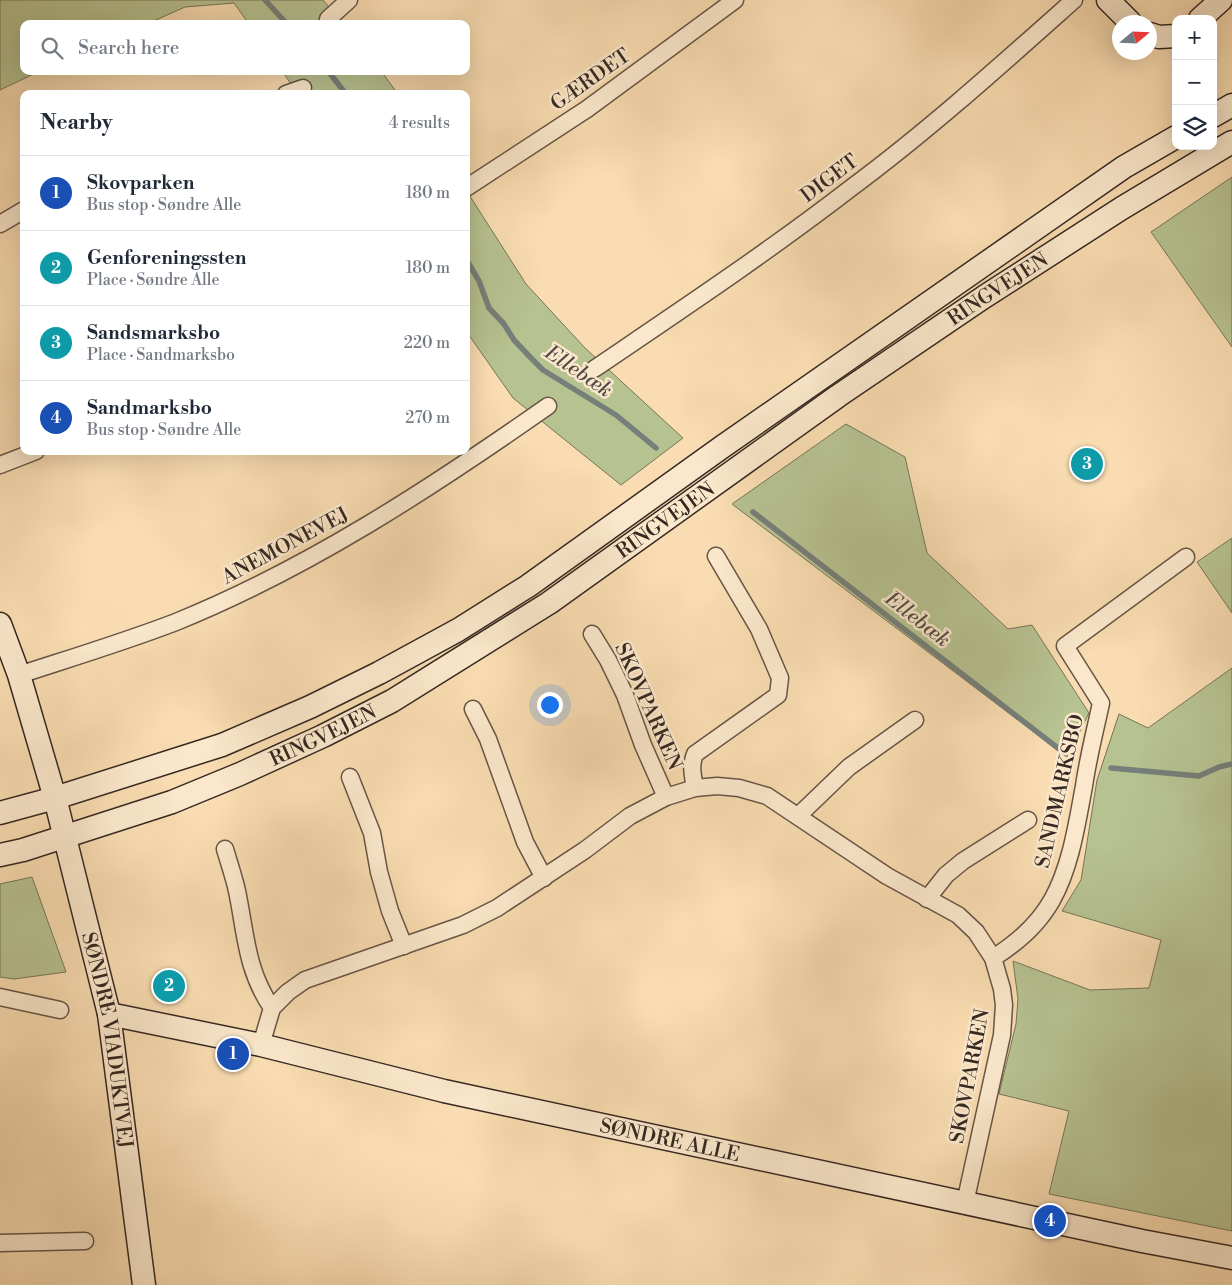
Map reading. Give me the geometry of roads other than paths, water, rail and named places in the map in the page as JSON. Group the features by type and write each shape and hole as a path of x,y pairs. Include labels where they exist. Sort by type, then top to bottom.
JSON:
{"main road":[{"path":"1108,0 1123,15"},
{"path":"1204,15 1221,0"},
{"path":"1157,36 1172,36"},
{"path":"1217,114 1232,105"},
{"name":"RINGVEJEN","path":"0,813 55,798 222,745 310,707 379,673 458,630 528,586 695,466 1124,167 1172,140"},
{"name":"RINGVEJEN","path":"0,855 65,837 172,802 324,736 392,701 549,603 838,396 984,297 1122,208 1232,142"},
{"name":"SØNDRE VIADUKTVEJ","path":"0,624 18,675 55,798 109,1014 144,1285"},
{"name":"SØNDRE ALLE","path":"109,1014 261,1045 444,1091 1142,1241 1232,1258"}],"street":[{"path":"328,19 349,0"},
{"name":"GÆRDET","path":"470,185 587,109 735,0"},
{"name":"DIGET","path":"594,368 725,281 852,188 974,89 1074,0"},
{"path":"297,90 303,88"},
{"path":"0,224 20,212"},
{"name":"ANEMONEVEJ","path":"18,675 126,641 168,625 275,576 384,515 548,406"},
{"path":"0,465 26,455"},
{"name":"SKOVPARKEN","path":"695,788 692,769 695,754 778,695 780,687 780,678 759,629 716,556"},
{"name":"SANDMARKSBO","path":"993,958 1013,945 1031,929 1052,900 1065,869 1081,804 1101,703 1065,646 1186,557"},
{"name":"SKOVPARKEN","path":"592,634 626,695 643,745 666,797"},
{"path":"473,709 488,739 525,842 544,878"},
{"path":"798,816 849,768 916,720"},
{"path":"350,777 372,833 379,872 390,911 404,946"},
{"name":"SKOVPARKEN","path":"261,1045 272,1008 288,992 305,980 463,925 497,908 585,850 630,816 666,797 695,788 717,786 739,788 767,796 887,876 958,915 976,932 993,958 1002,988 1004,1005 1002,1035 965,1203"},
{"path":"927,898 946,875 963,861 1028,820"},
{"path":"225,850 236,890 250,964 262,994 272,1008"},
{"path":"0,997 60,1010"},
{"path":"0,1243 85,1241"}],"waterway":[{"name":"Ellebæk","path":"265,0 283,20"},
{"name":"Ellebæk","path":"331,75 343,90"},
{"name":"Ellebæk","path":"470,266 479,281 489,308 504,324 514,340 543,370 616,415 656,448"},
{"name":"Ellebæk","path":"753,512 1063,752"},
{"name":"Ellebæk","path":"1111,768 1199,776 1219,767 1232,764"}],"place":[{"name":"Sandsmarksbo","path":"1087,464"},
{"name":"Genforeningssten","path":"169,986"},
{"name":"Skovparken","path":"233,1054"},
{"name":"Sandmarksbo","path":"1050,1221"}]}
